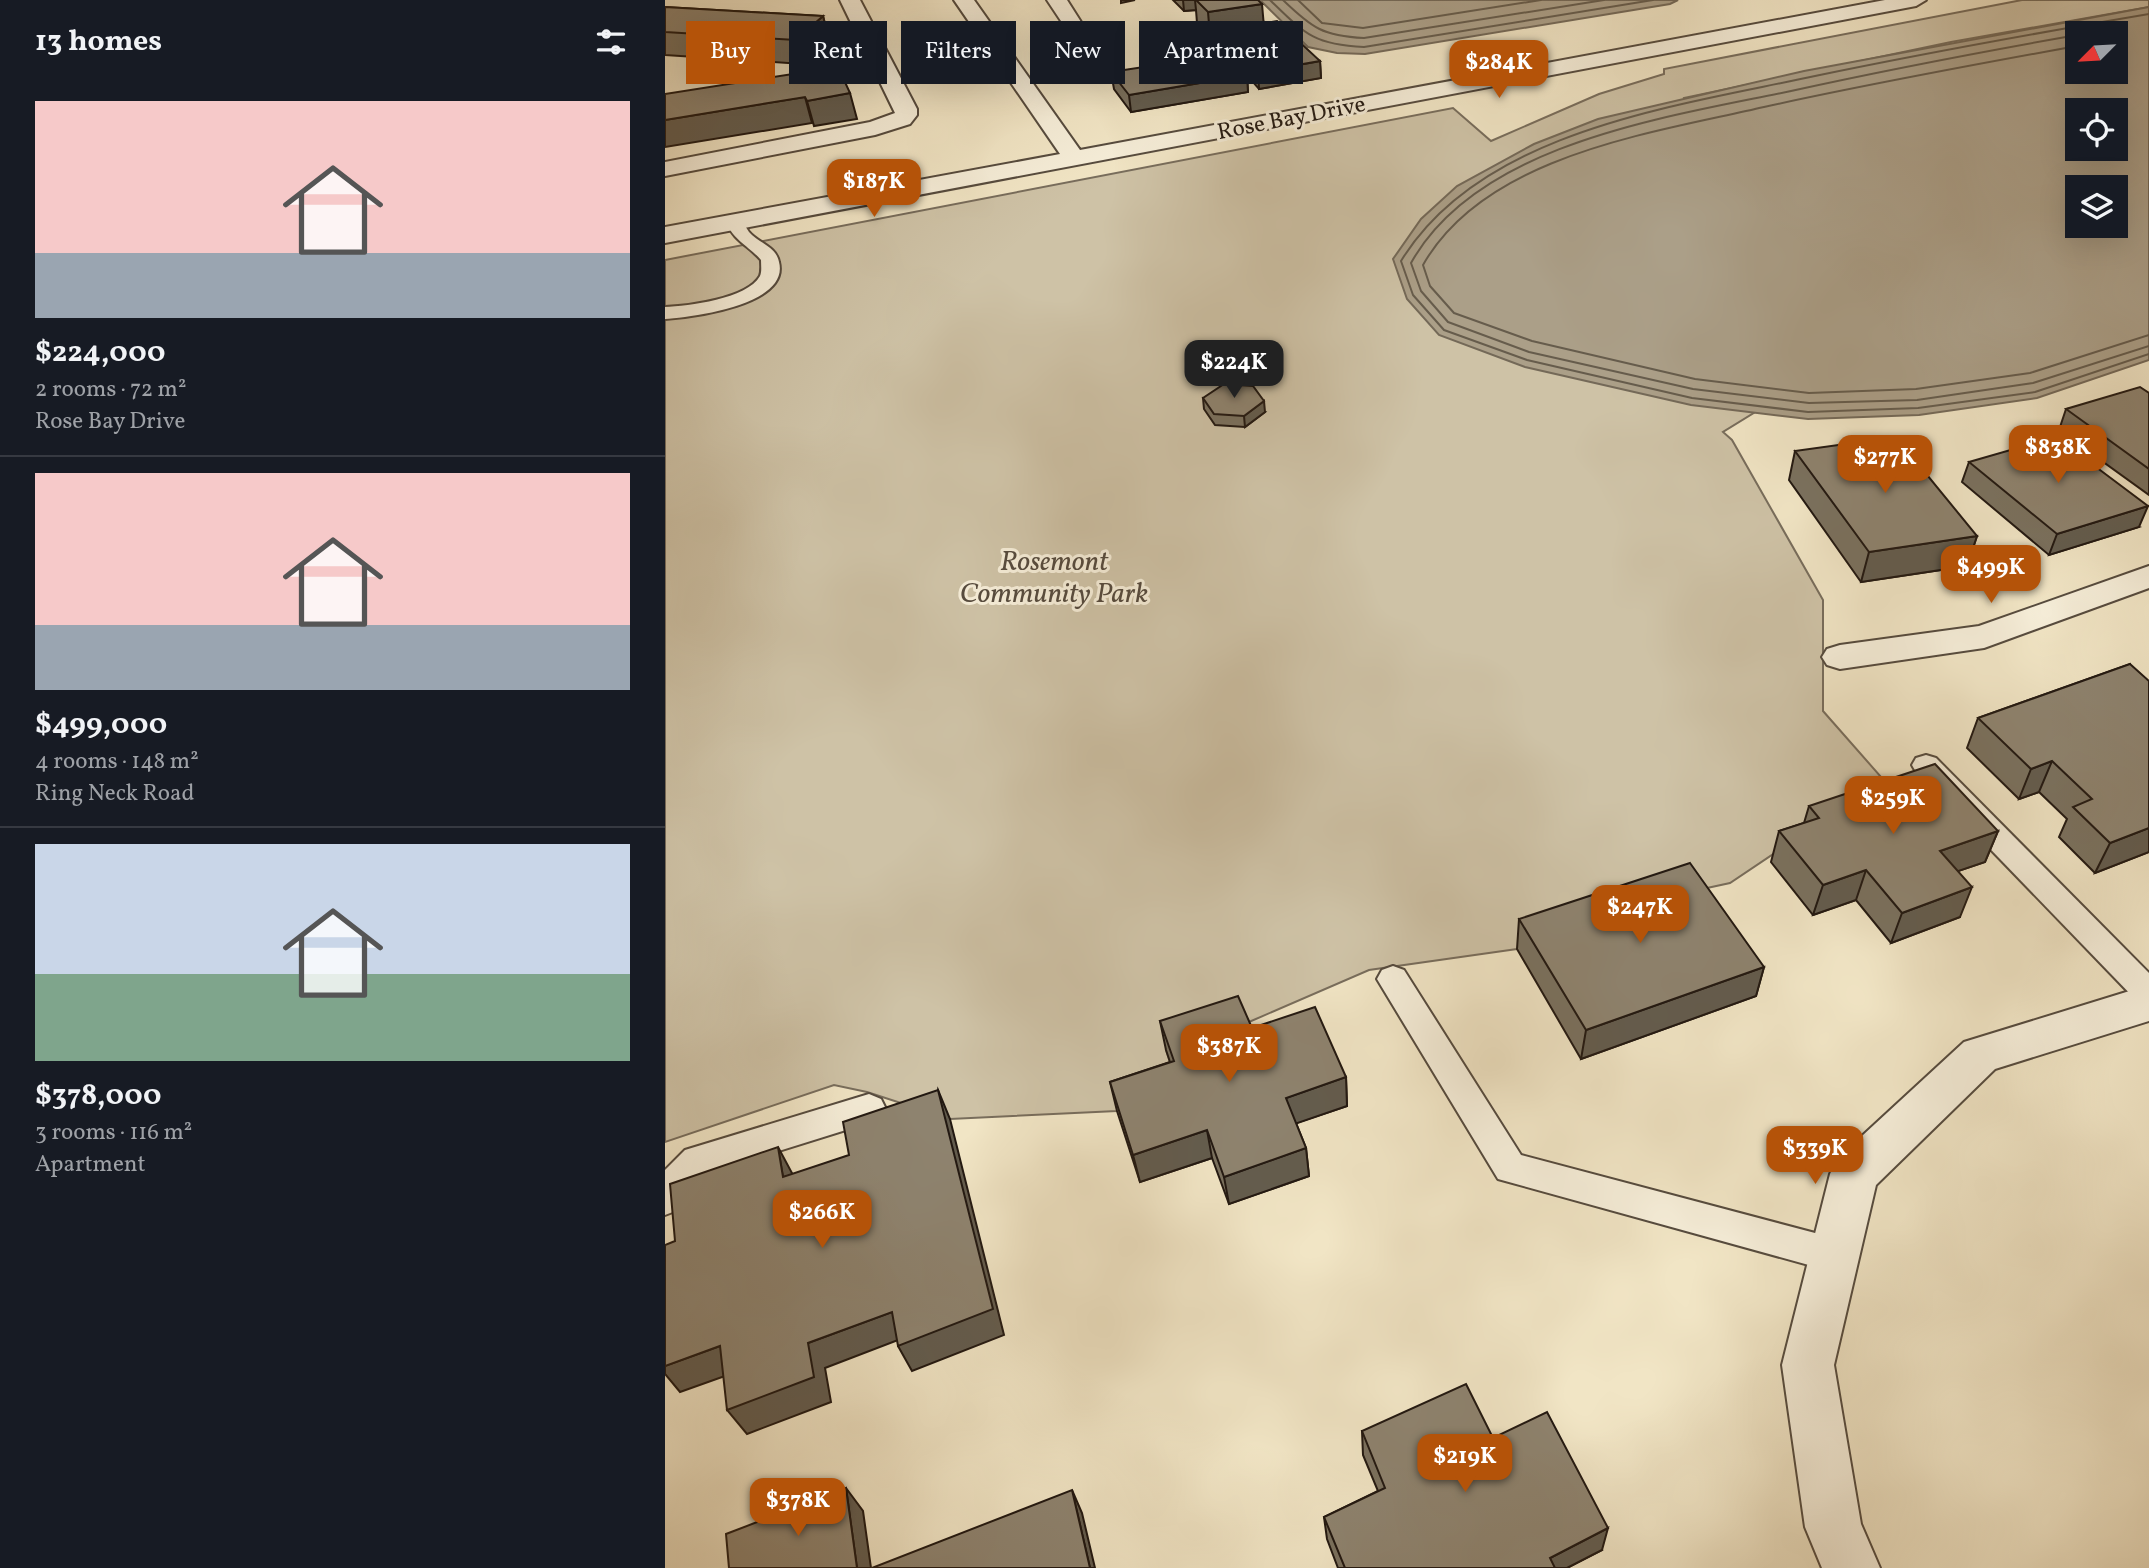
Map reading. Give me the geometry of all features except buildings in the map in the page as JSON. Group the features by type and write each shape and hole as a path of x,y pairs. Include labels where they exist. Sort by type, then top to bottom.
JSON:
{"street":[{"path":"665,169 875,128 902,119 906,115 906,109 850,0"},
{"path":"964,0 1074,158"},
{"path":"1057,0 1071,21"},
{"name":"Rose Bay Drive","path":"665,235 1916,0"},
{"path":"1840,657 1984,637 2149,576"},
{"path":"1851,1568 1833,1527 1808,1365 1854,1174 1979,1055 2149,1003"}],"lane":[{"path":"665,313 686,313 728,303 744,297 764,282 772,267 769,258 738,233 734,222"},
{"path":"1926,765 2149,993"},
{"path":"1392,979 1510,1168 1834,1255"},
{"path":"665,1199 673,1186 697,1161 869,1108"}],"green space":[{"name":"Rosemont Community Park","path":"2022,0 2149,0 2149,7 1951,42 1684,98 1783,395 1723,432 1732,440 1823,600 1823,711 1903,802 1800,836 1730,883 1684,893 1517,949 1369,970 1242,1025 1166,1050 1179,1090 1117,1111 950,1119 867,1092 834,1085 665,1142 665,260 1453,108 1491,141 1599,94 1664,74 1664,69"}],"water":[{"path":"1260,0 1678,0 1670,4 1365,54 1337,53 1308,47 1303,42 1303,21 1281,21"},
{"path":"2149,7 2149,360 2037,398 1919,415 1808,419 1691,405 1525,367 1439,335 1407,299 1393,259 1421,219 1457,186 1534,144 1598,119 1804,71 2065,23 2065,84 2128,84 2128,21 2074,21"}]}
